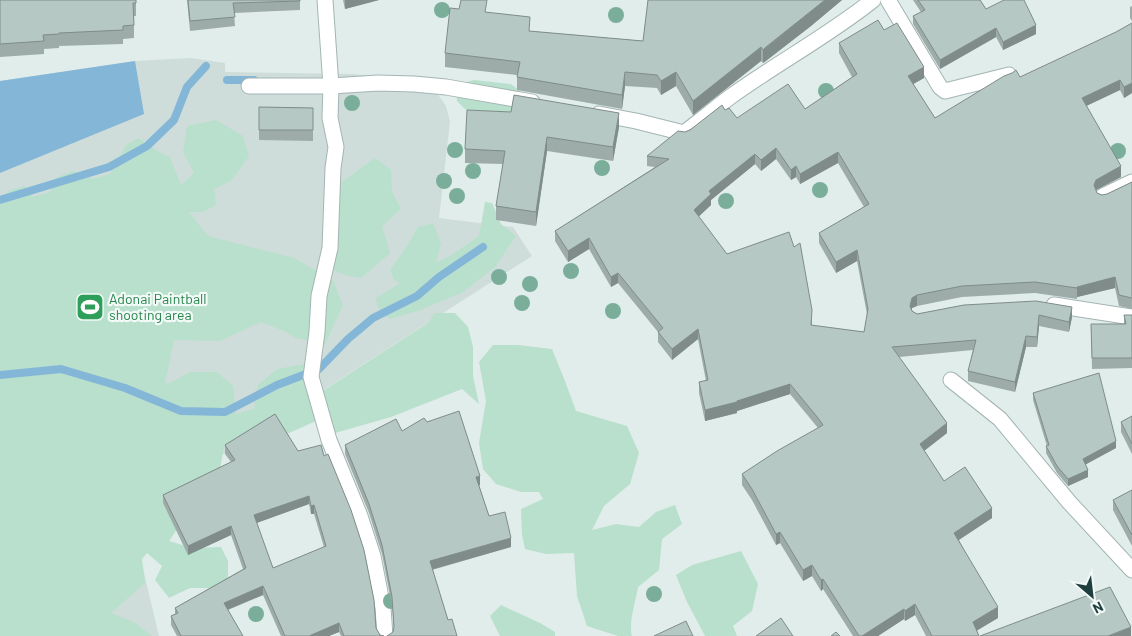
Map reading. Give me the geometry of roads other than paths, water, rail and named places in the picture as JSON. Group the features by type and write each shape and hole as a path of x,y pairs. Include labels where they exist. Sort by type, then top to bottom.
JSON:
{"street":[{"path":"325,0 331,86 330,118 336,147 330,248 319,296 317,332 311,376 329,440 360,516 373,556 383,608 385,636"},
{"path":"586,112 636,121 684,133 731,97 856,14 873,0"},
{"path":"888,0 940,87 945,91 1009,75"},
{"path":"249,86 414,84 446,87 548,105"},
{"path":"1103,196 1132,182"},
{"path":"1036,302 1132,317"},
{"path":"951,380 1000,419 1069,502 1132,570"}],"water":[{"path":"135,61 144,114 0,173 0,81"}],"waterway":[{"path":"0,200 109,167 147,146 174,120 187,87 206,66"},
{"path":"227,80 254,80"},
{"path":"0,375 61,369 125,388 181,411 225,412 277,385 319,369 348,339 373,318 417,296 439,277 483,247"}],"place":[{"name":"Adonai Paintball shooting area","path":"90,307"}]}
